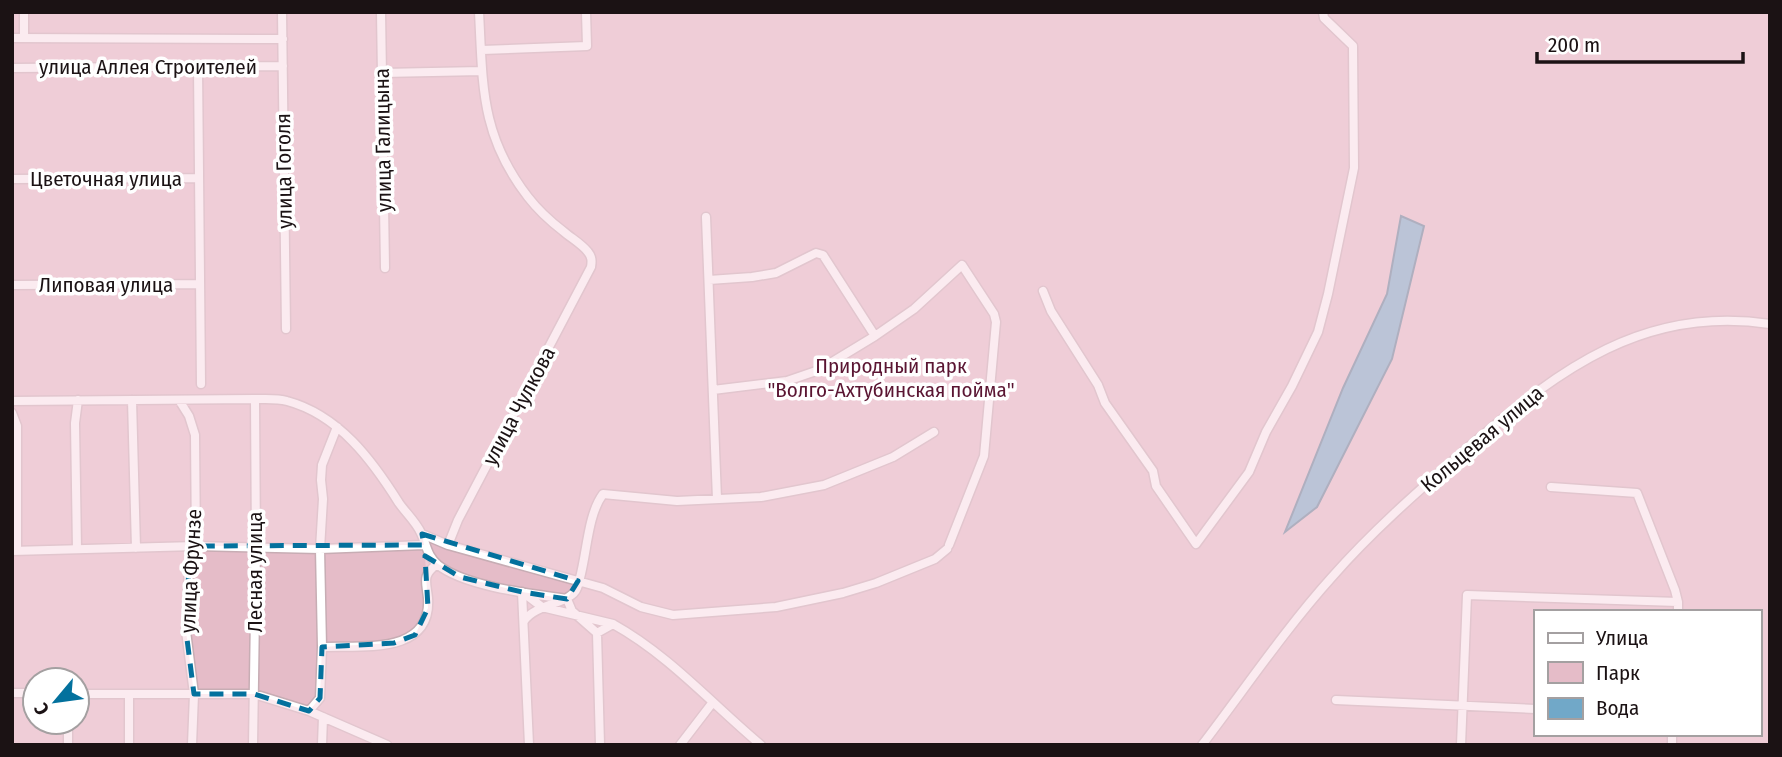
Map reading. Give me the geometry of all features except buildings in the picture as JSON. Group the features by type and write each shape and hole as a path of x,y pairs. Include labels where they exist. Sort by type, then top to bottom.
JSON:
{"street":[{"path":"24,12 24,38"},
{"name":"улица Гоголя","path":"282,12 286,329"},
{"name":"улица Галицына","path":"381,12 385,268"},
{"path":"382,73 482,71 480,12"},
{"path":"482,50 587,46 586,12"},
{"path":"1043,291 1051,311 1098,385 1105,403 1153,471 1156,486 1196,544 1249,472 1266,432 1318,332 1328,294 1354,168 1355,99 1353,46 1324,18 1323,12"},
{"name":"улица Аллея Строителей","path":"12,38 283,39"},
{"path":"198,66 201,384"},
{"name":"улица Аллея Строителей","path":"12,68 283,66"},
{"name":"улица Чулкова","path":"448,545 458,520 591,267 590,254 533,204 504,160 488,114 482,71"},
{"name":"Цветочная улица","path":"12,179 199,178"},
{"path":"706,217 717,499"},
{"path":"709,280 776,273 816,253 823,256 875,337"},
{"path":"422,534 448,545 603,588 641,607 673,615 766,608 876,583 935,559 948,547 984,456 996,322 994,314 962,265 908,313 833,363 798,377 757,386 713,390"},
{"name":"Липовая улица","path":"12,285 200,284"},
{"name":"Кольцевая улица","path":"1202,745 1330,579 1362,544 1441,470 1562,372 1606,348 1644,334 1684,324 1749,320 1770,324"},
{"name":"Лесная улица","path":"253,745 256,548 254,399"},
{"path":"77,550 75,423 78,400"},
{"path":"132,400 136,548"},
{"name":"улица Фрунзе","path":"179,400 189,416 195,435 196,546 188,566 186,631 194,694 192,745"},
{"path":"12,401 285,401 312,411 337,427 358,446 379,470 422,534 428,555 437,564 460,577 522,592 567,599"},
{"path":"12,413 17,426 15,551 196,546 320,549 424,545"},
{"path":"309,711 320,698 322,465 337,427"},
{"path":"524,621 528,615 542,607 567,599 577,588 596,510 603,494 677,501 761,497 824,485 893,457 934,432"},
{"path":"1551,487 1637,494 1678,601 1678,610"},
{"path":"322,647 394,643 415,635 426,620 426,577 437,564"},
{"path":"522,592 542,607 579,617 590,616 613,624 655,651 761,745"},
{"path":"522,592 529,745"},
{"path":"1461,745 1467,595 1678,601"},
{"path":"567,599 572,611 597,633 600,745"},
{"path":"597,633 613,624"},
{"path":"91,694 254,694 309,711 387,745"},
{"path":"129,694 129,745"},
{"path":"1336,700 1534,709"},
{"path":"680,745 713,702"},
{"path":"322,745 323,717"}],"highlighted area":[{"path":"422,534 578,581 567,599 522,592 460,577 425,556 428,608 415,635 394,643 322,647 320,698 309,711 254,694 194,694 186,631 189,566 196,546 424,545"}],"green space":[{"name":"Природный парк \"Волго-Ахтубинская пойма\"","path":"12,12 1770,12 1770,745 12,745"}],"water":[{"path":"1401,216 1424,226 1392,359 1317,507 1285,532 1343,388 1387,294"}]}
